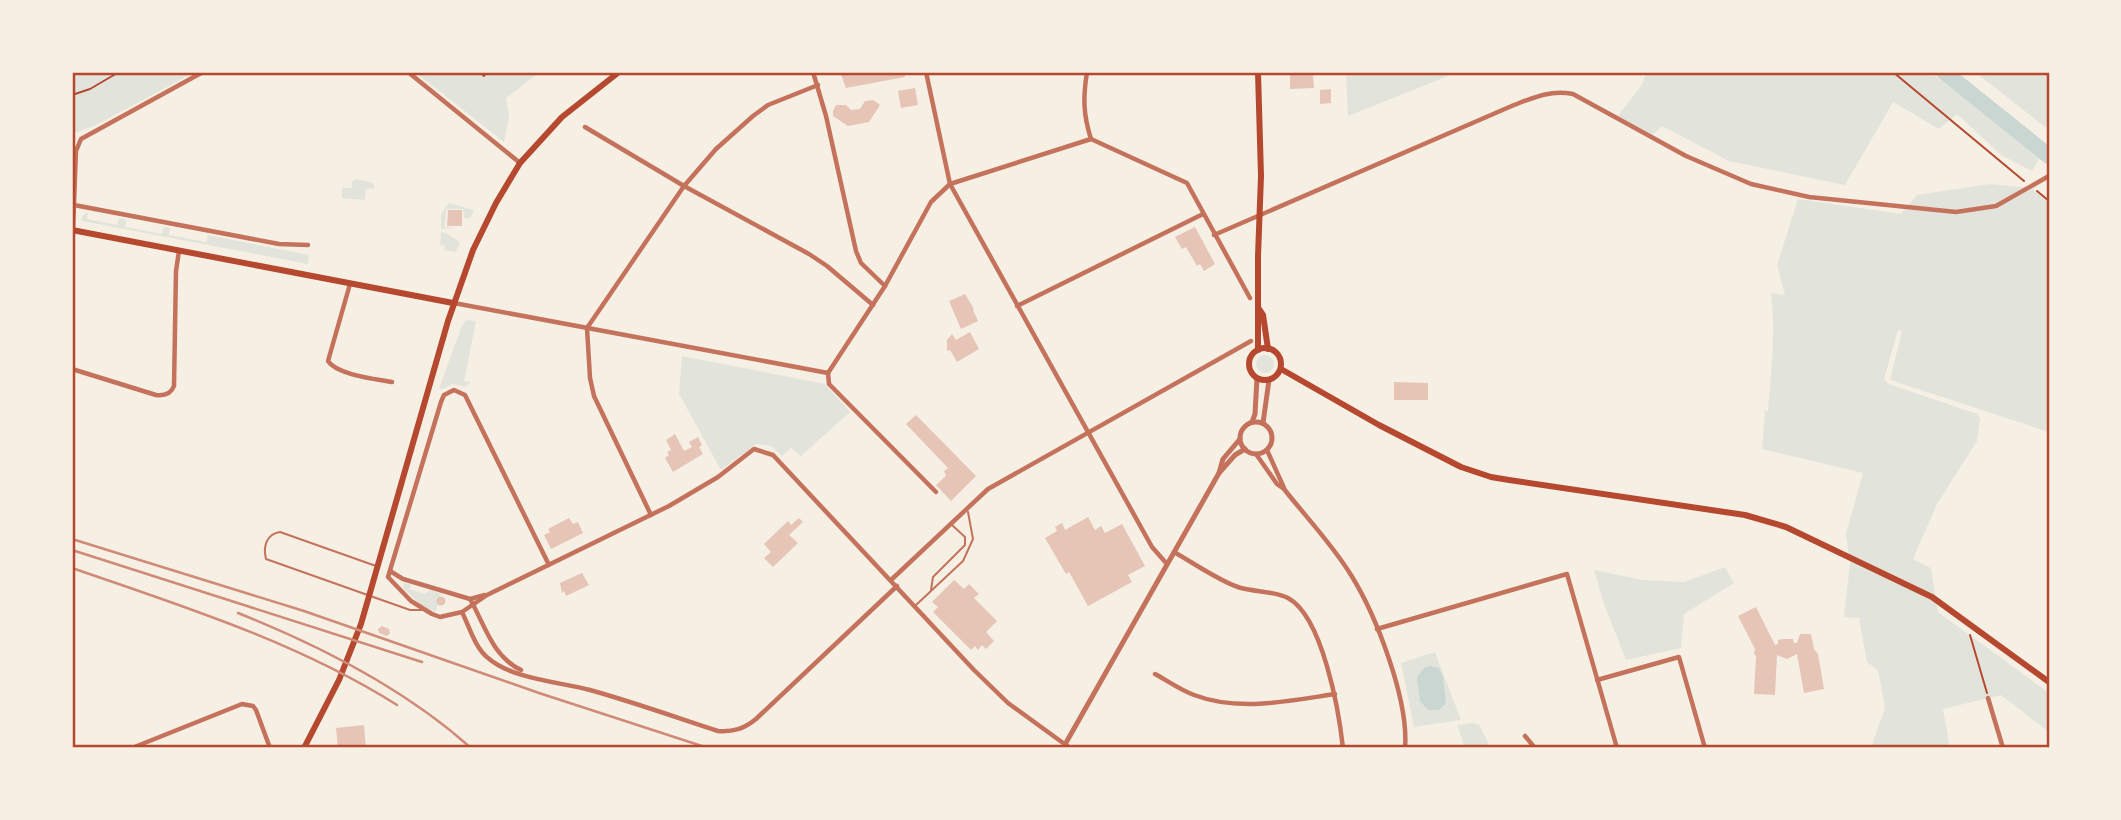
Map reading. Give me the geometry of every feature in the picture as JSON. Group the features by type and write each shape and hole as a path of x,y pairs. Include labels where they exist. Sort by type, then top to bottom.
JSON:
{"main road":[{"path":"304,748 339,681 361,624 453,303 469,259 496,203 520,163 562,117 619,72"},
{"path":"1258,72 1258,350"},
{"path":"72,230 453,303"},
{"path":"1259,309 1263,315 1268,349"},
{"path":"1268,349 1279,356 1281,369 1269,380 1257,378 1252,374 1249,365 1252,356 1258,350 1268,349"},
{"path":"1281,369 1379,425 1476,473 1745,515 1786,527 1932,597 2049,682"}],"street":[{"path":"72,230 76,150 81,139 203,72"},
{"path":"408,72 520,163"},
{"path":"813,72 860,263 885,286"},
{"path":"926,72 950,184 1152,547 1167,564"},
{"path":"1087,72 1083,100 1084,116 1091,139"},
{"path":"652,515 594,396 590,379 587,328 684,186 716,149 768,106 818,85"},
{"path":"1214,235 1543,93 1553,92 1573,94 1686,156 1751,184 1778,192 1956,212 1996,206 2048,176"},
{"path":"586,127 684,186 809,254 873,306"},
{"path":"936,492 829,384 828,373 873,306 931,202 950,184 1091,139 1182,180 1194,194 1250,298"},
{"path":"75,205 267,242 307,245"},
{"path":"1017,306 1203,215"},
{"path":"72,369 156,395 166,395 171,391 174,386 176,271 179,250"},
{"path":"350,284 328,361 335,368 392,382"},
{"path":"453,303 828,373"},
{"path":"891,580 988,489 1251,341"},
{"path":"1252,422 1256,406 1257,378"},
{"path":"1263,423 1269,380"},
{"path":"550,565 466,398 454,390 444,395 388,577 424,610 440,617 462,612 487,595 550,565 652,515 718,477 749,452 758,449 780,462 985,681 1066,747 1219,473 1235,455 1245,449"},
{"path":"1219,473 1223,458 1240,439 1244,427 1252,422 1263,423 1272,433 1272,442 1267,450 1256,454"},
{"path":"1240,439 1245,449 1256,454 1277,484 1284,489"},
{"path":"1267,450 1284,489 1350,574 1377,629 1393,674 1406,729 1405,748"},
{"path":"1174,552 1239,588 1276,594 1295,603 1303,612 1315,634 1335,694 1343,748"},
{"path":"390,571 404,579 470,599 487,595"},
{"path":"1377,629 1567,574 1617,748"},
{"path":"398,587 404,579"},
{"path":"462,612 478,645 488,658 507,668 536,678 590,690 718,731 738,730 765,711 897,586"},
{"path":"470,599 502,657 536,678"},
{"path":"1597,681 1679,657 1704,748"},
{"path":"1155,674 1191,694 1225,703 1273,703 1335,694"},
{"path":"1988,698 2003,748"},
{"path":"132,748 242,704 253,706 256,710 270,748"},
{"path":"1525,736 1535,748"}],"lane":[{"path":"915,606 961,564 972,544 973,532 967,509"},
{"path":"931,591 933,577 965,545 965,537 951,524"},
{"path":"390,571 280,532 268,537 264,551 266,559 410,610 424,610"}],"path":[{"path":"72,95 90,89 119,72"},
{"path":"479,72 484,76 487,72"},
{"path":"1893,72 2049,201"},
{"path":"1969,630 1988,698"}],"shaded area":[{"path":"72,72 195,72 94,126 72,134"},
{"path":"415,72 540,72 506,98 509,116 504,142"},
{"path":"1346,72 1458,72 1348,116"},
{"path":"1647,72 1930,72 2040,157 2032,171 2001,155 1957,114 1939,129 1893,102 1845,185 1729,161 1662,126 1652,135 1617,117 1641,86"},
{"path":"1975,72 2049,72 2049,130"},
{"path":"356,179 373,183 375,188 366,189 365,200 342,198 342,188 352,188 352,182"},
{"path":"1990,184 2032,188 2049,203 2049,432 1890,380 1902,331 1898,330 1884,379 1889,384 1977,414 1980,419 1977,441 1937,504 1913,559 1931,568 1938,612 2049,693 2049,732 2001,695 1943,709 1950,748 1838,748 1872,745 1885,708 1878,670 1867,662 1859,618 1844,617 1850,563 1846,534 1863,473 1762,449 1772,352 1771,293 1785,295 1777,265 1798,199 1901,214 1917,195"},
{"path":"449,203 474,210 470,218 464,218 463,209 446,209 445,227 457,228 441,229 441,214"},
{"path":"88,212 87,219 117,225 119,218 126,220 125,227 162,234 164,227 170,228 169,235 206,242 208,235 309,255 308,264 82,221 82,216"},
{"path":"441,232 460,242 456,252 444,250 445,246 440,245"},
{"path":"466,320 476,321 464,381 471,382 465,387 453,384 439,388 461,328"},
{"path":"1265,355 1271,358 1274,364 1271,370 1265,373 1259,370 1256,364 1259,358"},
{"path":"682,356 825,384 850,412 801,456 791,448 782,456 771,446 756,444 721,470 679,394"},
{"path":"1725,567 1734,583 1684,614 1681,648 1626,660 1594,570 1643,580 1684,582"},
{"path":"404,583 412,585 409,589 425,594 430,590 442,594 437,599 435,612 421,605 403,588"},
{"path":"1435,652 1461,720 1414,727 1401,663"},
{"path":"1425,667 1439,668 1443,677 1446,703 1439,710 1428,710 1420,701 1417,677"},
{"path":"1457,725 1479,725 1491,748 1465,748"}],"building":[{"path":"840,72 904,72 905,77 846,88"},
{"path":"1313,73 1314,88 1290,89 1290,74"},
{"path":"915,88 918,105 901,108 898,91"},
{"path":"1331,89 1331,103 1320,104 1320,90"},
{"path":"873,100 880,105 869,122 848,126 833,116 836,105 846,105 851,110 860,109 865,101"},
{"path":"448,210 462,210 462,226 447,226"},
{"path":"1195,227 1215,264 1204,271 1200,264 1197,266 1186,247 1182,249 1175,237"},
{"path":"965,294 978,321 961,329 949,301"},
{"path":"970,332 979,349 957,362 950,350 947,351 947,340 952,334 956,340"},
{"path":"1394,382 1428,383 1428,400 1394,400"},
{"path":"916,415 976,476 951,501 936,485 946,476 944,471 948,468 906,424"},
{"path":"675,434 684,451 692,447 689,442 698,437 703,454 673,472 665,458 671,450 666,440"},
{"path":"1088,517 1095,530 1101,526 1105,533 1122,524 1145,566 1128,575 1132,582 1088,606 1069,572 1066,574 1045,538 1057,531 1055,527 1062,523 1065,530"},
{"path":"569,518 573,524 578,522 583,533 551,549 544,535 550,532 548,529"},
{"path":"799,518 803,522 789,535 798,543 773,567 764,558 771,552 764,544 788,521 791,525"},
{"path":"582,573 589,585 566,596 564,591 562,593 560,583"},
{"path":"954,580 964,589 969,584 979,594 974,598 997,621 986,632 994,641 986,649 982,645 978,650 975,646 971,650 933,612 938,607 932,602"},
{"path":"441,596 446,601 441,606 436,601"},
{"path":"1756,607 1775,645 1778,640 1783,639 1793,639 1794,643 1797,643 1800,634 1811,634 1814,649 1818,654 1824,689 1804,693 1797,654 1787,659 1777,655 1775,695 1754,694 1755,649 1738,616"},
{"path":"382,626 389,629 387,636 379,633 378,629"},
{"path":"364,725 366,748 338,748 336,728"}],"waterway":[{"path":"1944,72 2049,156"}],"railway":[{"path":"72,539 304,611 539,693 708,748"},
{"path":"72,550 422,662"},
{"path":"72,568 197,611 279,644 320,662 397,705"},
{"path":"238,613 331,654 360,670 418,706 471,748"}]}
